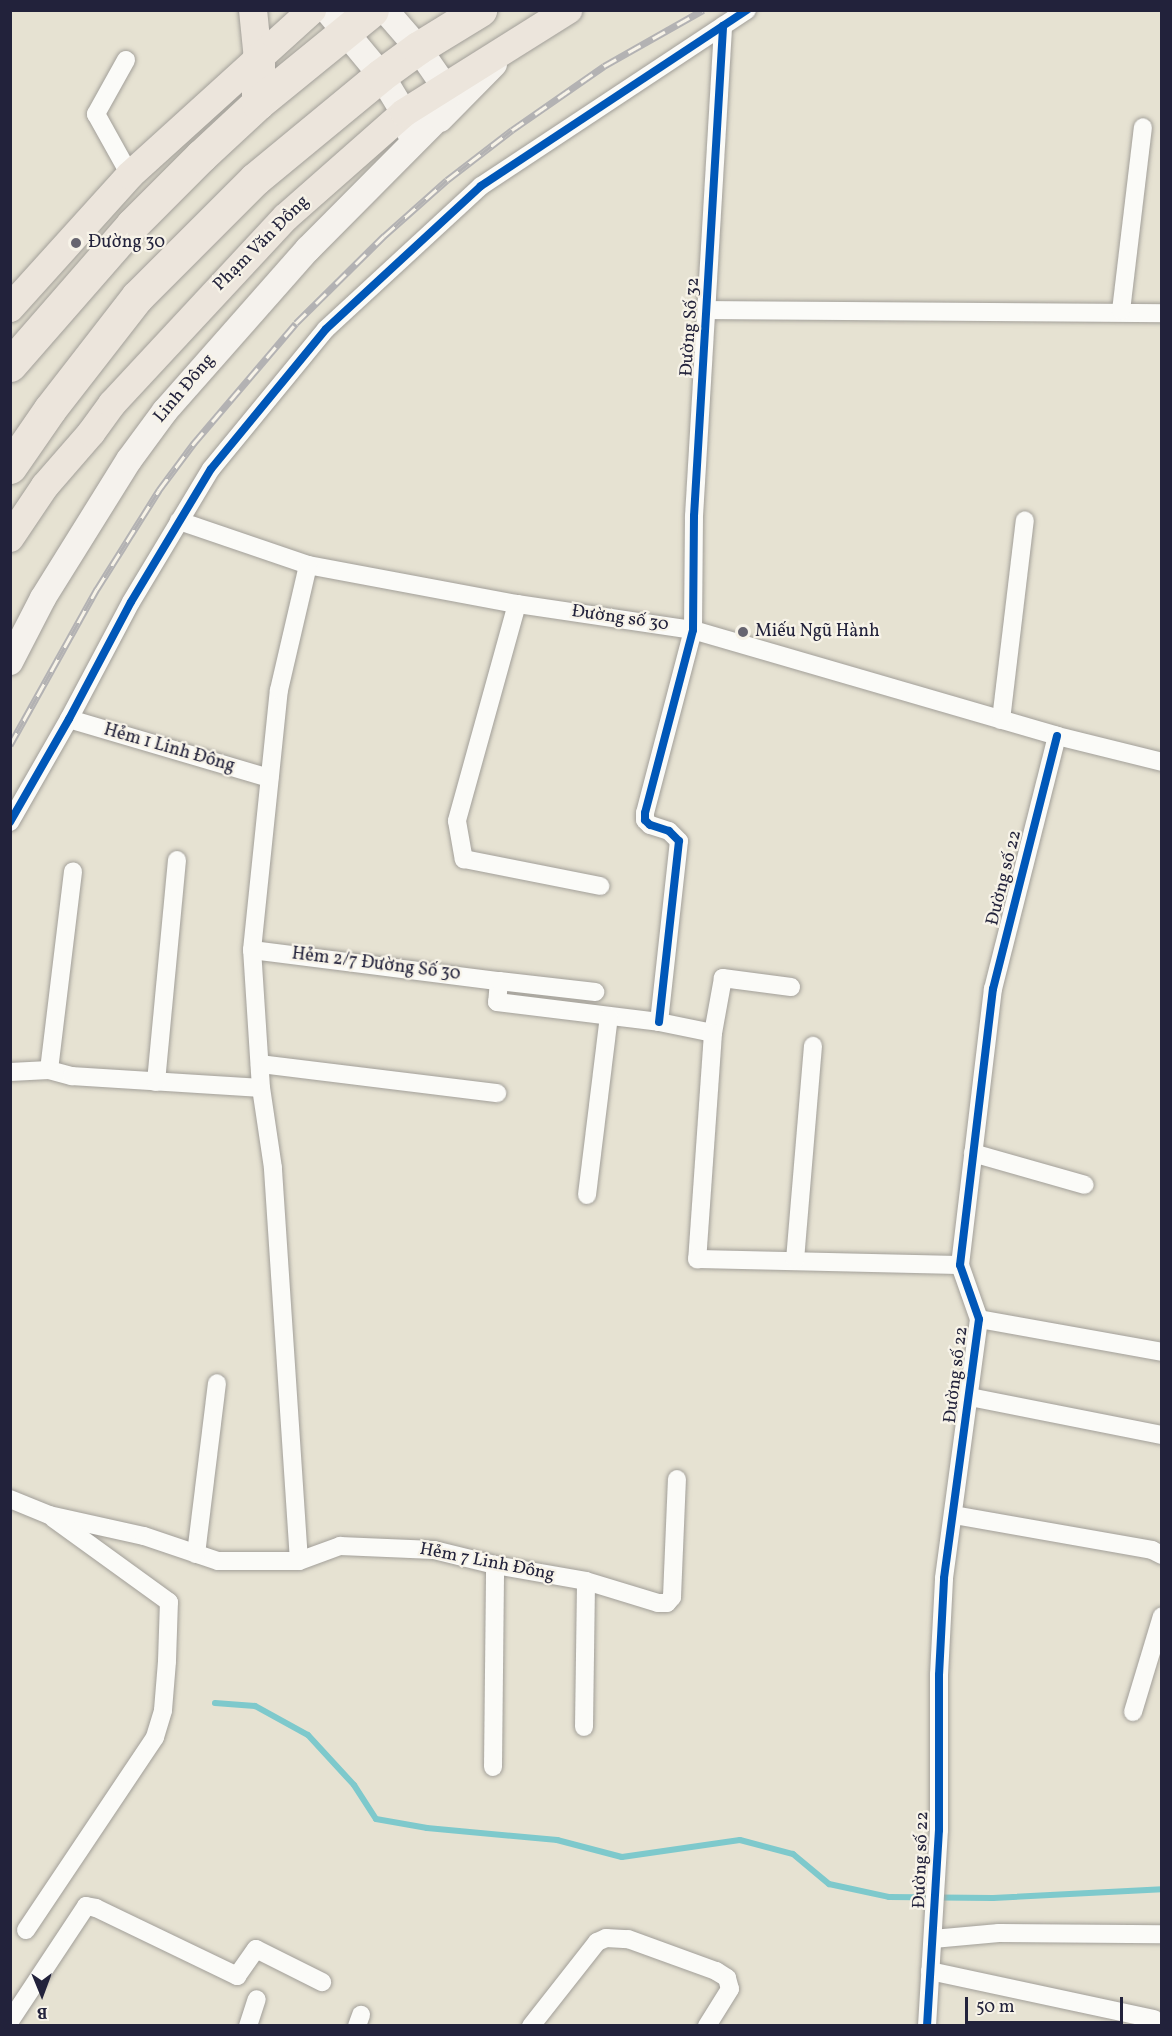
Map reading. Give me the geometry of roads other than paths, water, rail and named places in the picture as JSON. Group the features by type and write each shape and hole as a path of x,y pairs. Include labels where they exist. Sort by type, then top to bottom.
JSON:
{"highway":[{"path":"10,365 132,225 258,103 336,21 372,10"},
{"path":"10,467 50,409 138,297 255,179 381,75 418,48 480,10"},
{"path":"258,59 258,103"}],"main road":[{"path":"253,10 258,59"},
{"path":"10,308 130,175 312,10"},
{"name":"Phạm Văn Đồng","path":"10,538 45,486 91,433 112,404 212,293 286,217 404,113 568,10"}],"street":[{"path":"385,10 418,48 445,87"},
{"path":"10,822 69,719 131,602 211,469 326,329 481,186 747,10"},
{"path":"336,21 381,75 404,113 410,132 406,152"},
{"name":"Đường Số 32","path":"659,1022 679,841 669,831 650,825 645,820 645,813 693,630 694,516 708,310 723,26"},
{"path":"433,126 516,42"},
{"path":"126,60 96,114 130,175"},
{"name":"Linh Đông","path":"10,662 43,598 129,460 165,411 308,249 433,126 445,106 445,87"},
{"path":"1121,311 1143,127"},
{"path":"708,310 1161,313"},
{"path":"1001,720 1025,520"},
{"name":"Đường số 30","path":"179,521 308,565 517,604 693,630 1057,736 1161,762"},
{"path":"299,1561 273,1168 261,1088 252,950 279,690 308,565"},
{"path":"517,604 457,821 464,859 600,886"},
{"name":"Hẻm 1 Linh Đông","path":"69,719 270,778"},
{"name":"Đường số 22","path":"934,1930 939,1830 939,1675 944,1578 979,1319 960,1264 993,989 1057,736"},
{"path":"156,1082 177,860"},
{"path":"50,1070 73,871"},
{"name":"Hẻm 2/7 Đường Số 30","path":"252,950 595,992"},
{"path":"791,987 723,978 713,1033 697,1259 960,1264"},
{"path":"499,981 497,1002 659,1022 713,1033"},
{"path":"587,1196 609,1017"},
{"path":"795,1260 813,1046"},
{"path":"260,1064 496,1093"},
{"path":"10,1072 50,1070 72,1076 261,1088"},
{"path":"974,1153 1085,1185"},
{"path":"979,1319 1161,1352"},
{"path":"196,1554 217,1383"},
{"path":"970,1397 1161,1435"},
{"name":"Hẻm 7 Linh Đông","path":"10,1499 49,1515 144,1536 218,1561 299,1561 340,1546 434,1550 495,1565 586,1581 658,1603 668,1603 672,1597 677,1479"},
{"path":"26,1930 155,1737 162,1710 167,1661 169,1602 135,1575 82,1541 49,1515"},
{"path":"954,1515 1152,1550 1161,1555"},
{"path":"493,1767 495,1565"},
{"path":"584,1727 586,1581"},
{"path":"1133,1712 1161,1616"},
{"path":"10,2021 86,1906 96,1908 237,1976 256,1949 322,1982"},
{"path":"927,2025 934,1930 999,1933 1161,1934"},
{"path":"531,2025 597,1942 606,1938 628,1939 716,1971 727,1978 730,1989 707,2025"},
{"path":"930,1971 1156,2017"},
{"path":"248,2025 257,1999"}],"waterway":[{"path":"215,1703 255,1706 308,1735 354,1785 376,1819 427,1828 557,1840 622,1857 740,1840 793,1854 829,1884 889,1897 993,1898 1162,1889"}],"railway":[{"path":"10,745 97,589 159,490 194,443 296,323 384,236 447,180 512,130 604,66 703,10"}],"place":[{"name":"Đường 30","path":"76,243"},
{"name":"Miếu Ngũ Hành","path":"743,632"}]}
